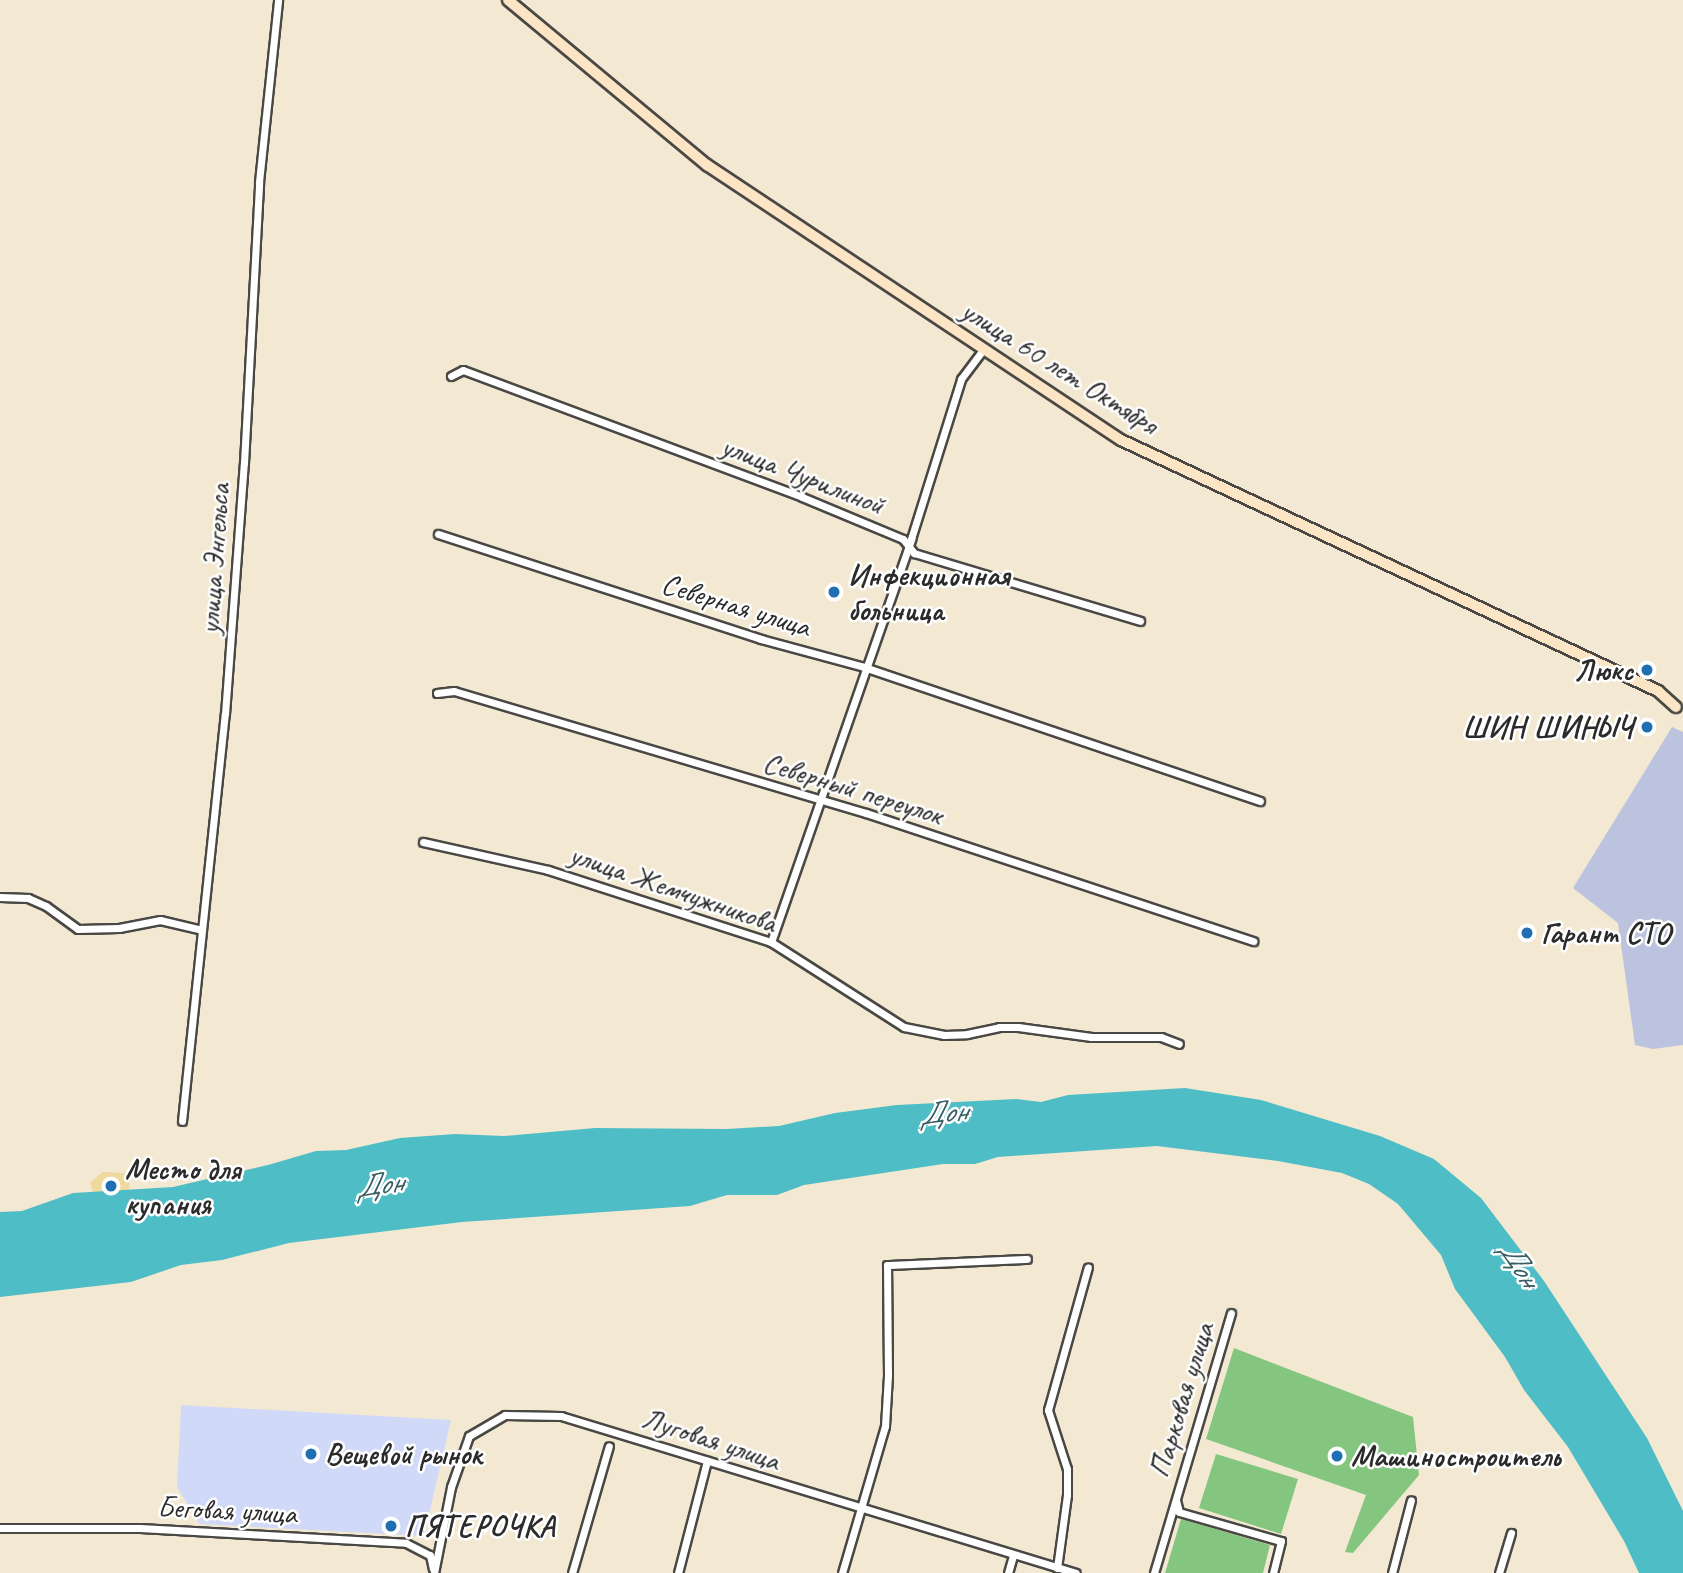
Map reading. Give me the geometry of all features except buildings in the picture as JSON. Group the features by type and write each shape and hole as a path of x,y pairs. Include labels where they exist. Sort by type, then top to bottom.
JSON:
{"street":[{"name":"улица Энгельса","path":"182,1121 225,714 244,463 259,182 278,0"},
{"name":"улица 60 лет Октября","path":"508,0 706,165 1121,440 1658,691 1676,707"},
{"path":"771,942 908,546 961,379 984,349"},
{"name":"улица Чурилиной","path":"451,376 463,369 802,497 904,539 914,553 1140,621"},
{"name":"Северная улица","path":"438,534 761,639 864,667 1260,801"},
{"name":"Северный переулок","path":"437,693 454,691 818,801 866,813 1252,941"},
{"name":"улица Жемчужникова","path":"423,842 548,870 771,942 904,1027 944,1035 1018,1027 1091,1037 1161,1037 1180,1044"},
{"path":"0,897 28,898 46,906 78,929 120,929 160,920 202,930"},
{"path":"842,1573 885,1426 888,1375 887,1265 1027,1259"},
{"path":"1057,1568 1067,1495 1067,1469 1048,1410 1088,1268"},
{"name":"Парковая улица","path":"1154,1573 1231,1313"},
{"name":"Луговая улица","path":"434,1573 451,1488 469,1436 505,1415 561,1416 860,1510 1076,1573"},
{"path":"572,1573 608,1446"},
{"path":"678,1573 707,1461"},
{"name":"Парковая улица","path":"1175,1499 1179,1511 1281,1541 1273,1573"},
{"path":"1392,1573 1410,1500"},
{"name":"Беговая улица","path":"0,1528 140,1528 407,1543 430,1555 434,1573"},
{"path":"1499,1573 1511,1533"},
{"path":"1008,1573 1013,1555"}],"shaded area":[{"path":"1672,727 1683,732 1683,1045 1653,1049 1635,1045 1618,923 1573,888"},
{"name":"Вещевой рынок","path":"181,1405 451,1420 424,1536 200,1524 177,1487"}],"green space":[{"name":"Машиностроитель","path":"1234,1348 1413,1417 1419,1475 1353,1553 1345,1552 1366,1495 1206,1439"},
{"path":"1216,1454 1298,1479 1281,1534 1199,1508"},
{"path":"1181,1519 1270,1545 1263,1573 1165,1573"}],"sand":[{"name":"Место для купания","path":"103,1172 127,1173 131,1176 128,1194 94,1196 90,1182"}],"water":[{"name":"Дон","path":"1185,1088 1261,1100 1380,1136 1434,1159 1481,1198 1544,1281 1647,1438 1683,1511 1683,1573 1639,1573 1624,1541 1568,1447 1524,1390 1505,1357 1455,1289 1441,1255 1398,1204 1369,1184 1342,1173 1278,1161 1157,1146 998,1157 975,1164 943,1164 804,1185 777,1195 727,1195 690,1206 462,1222 289,1243 222,1260 181,1265 131,1282 0,1297 0,1212 22,1211 73,1193 173,1187 316,1151 346,1150 400,1138 455,1134 504,1136 595,1128 727,1129 779,1126 835,1113 897,1105 1016,1099 1041,1102 1068,1095"}],"place":[{"name":"Инфекционная больница","path":"834,592"},
{"name":"Люкс","path":"1647,670"},
{"name":"ШИН ШИНЫЧ","path":"1647,727"},
{"name":"Гарант СТО","path":"1527,933"},
{"name":"Место для купания","path":"111,1186"},
{"name":"Вещевой рынок","path":"311,1454"},
{"name":"Машиностроитель","path":"1337,1456"},
{"name":"ПЯТЕРОЧКА","path":"391,1526"}]}
